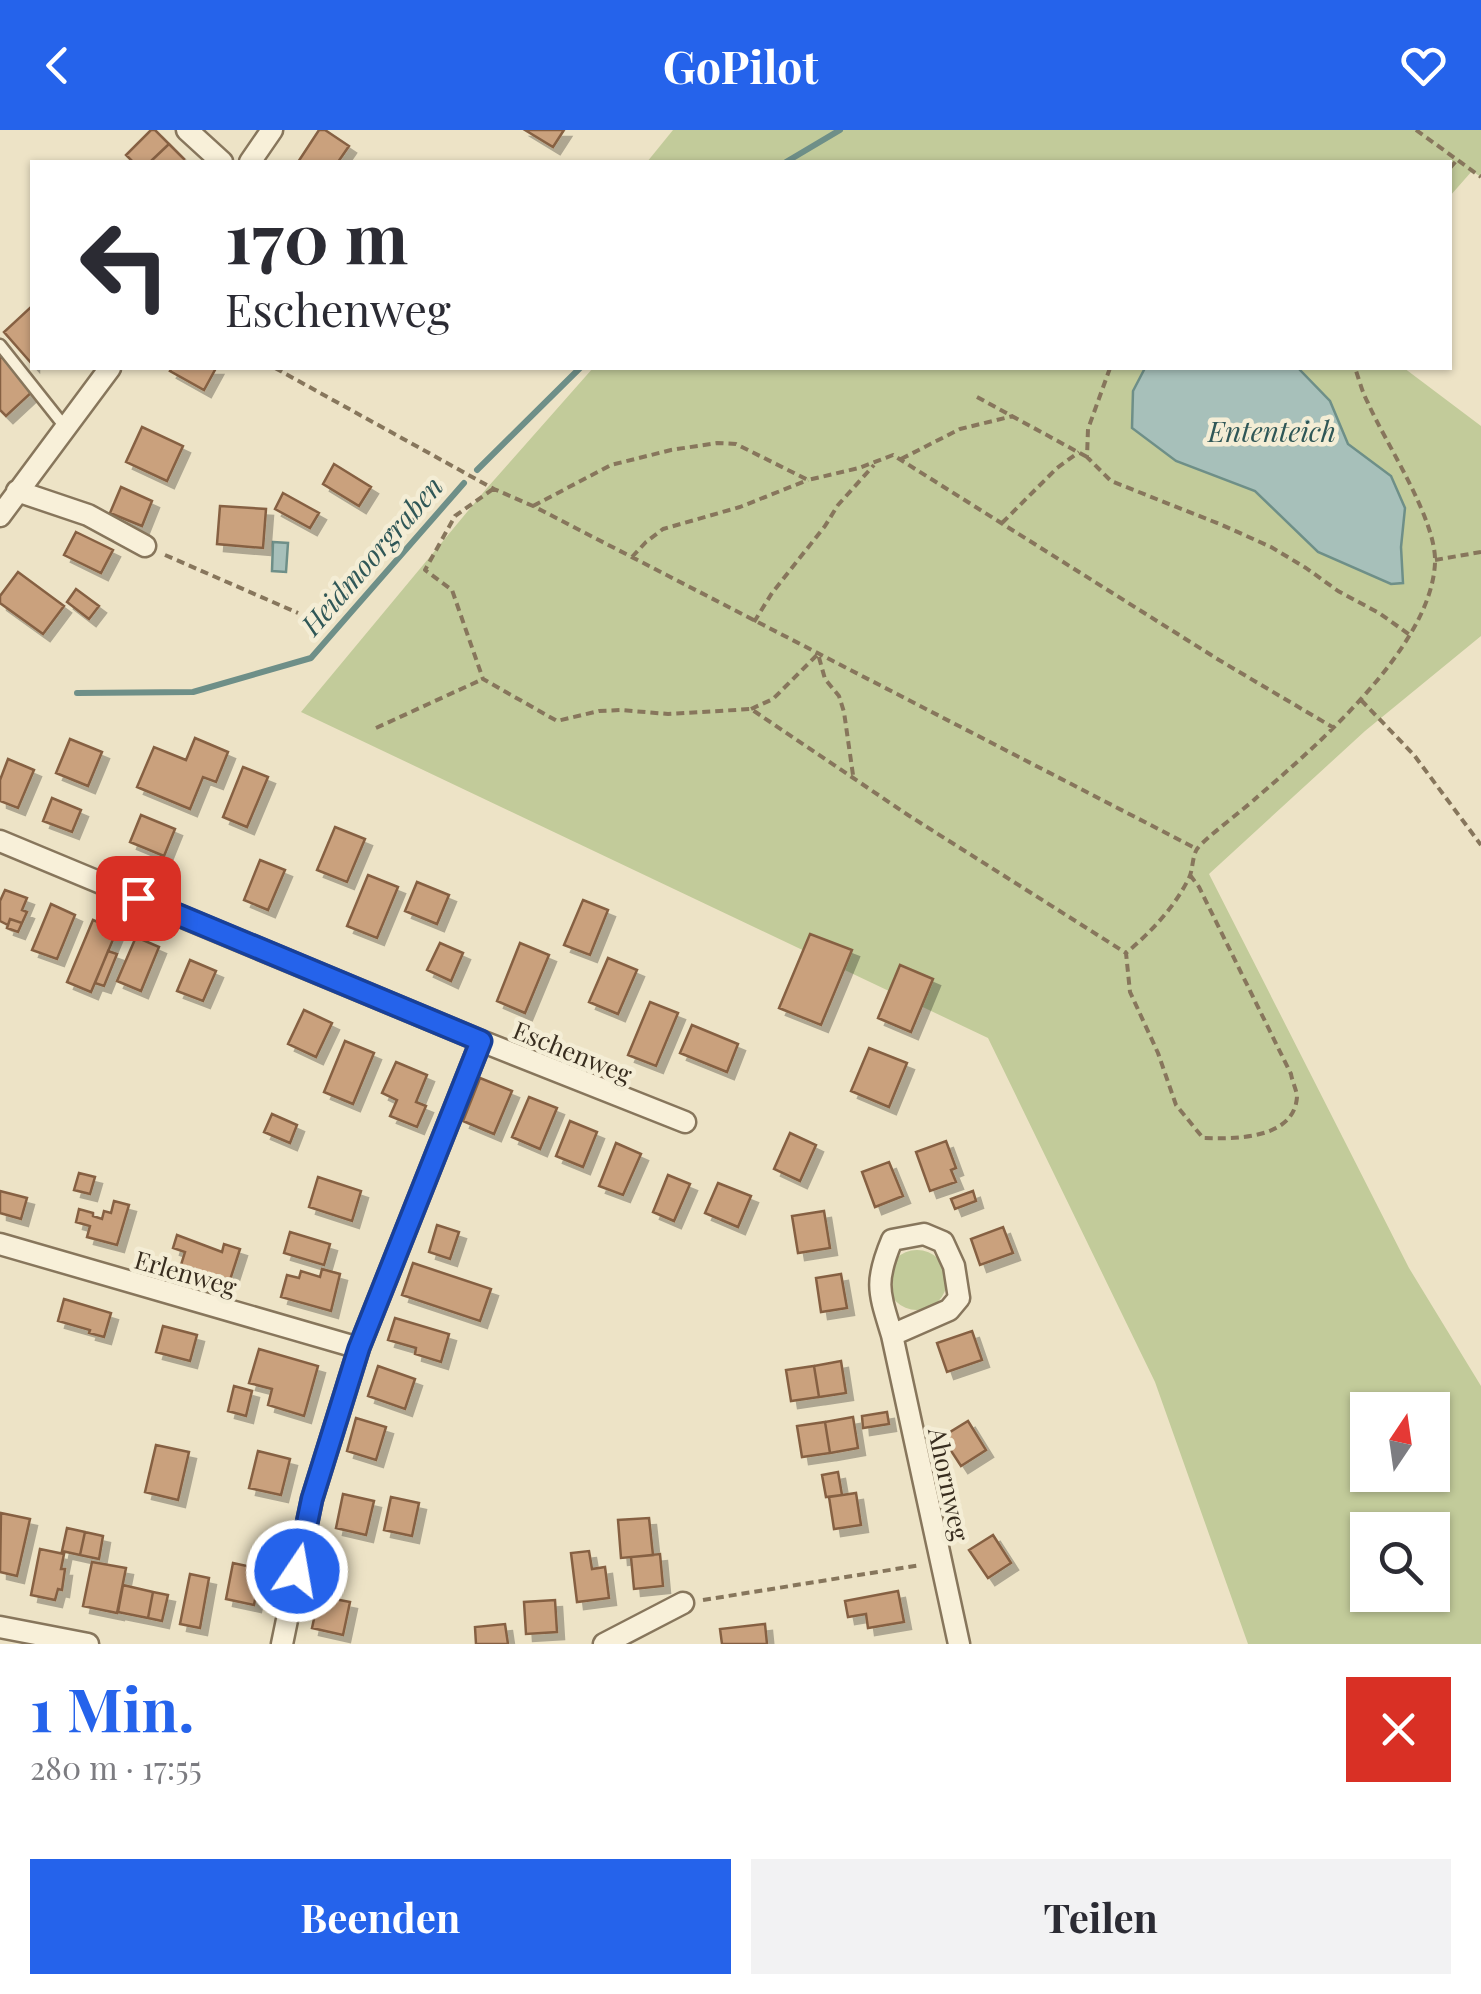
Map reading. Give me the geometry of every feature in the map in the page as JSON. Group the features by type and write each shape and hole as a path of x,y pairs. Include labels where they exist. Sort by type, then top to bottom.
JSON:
{"street":[{"path":"187,130 220,160"},
{"path":"251,160 272,130"},
{"path":"0,516 108,370"},
{"path":"17,491 88,515 145,546"},
{"name":"Eschenweg","path":"0,841 685,1122"},
{"path":"282,1644 312,1499 359,1348 481,1041"},
{"name":"Ahornweg","path":"892,1335 949,1310 958,1298 954,1266 943,1242 924,1234 892,1240 881,1266 880,1295 959,1644"},
{"name":"Erlenweg","path":"0,1244 359,1348"},
{"path":"604,1644 683,1603"},
{"path":"0,1627 88,1644"}],"lane":[{"path":"0,344 65,427"}],"path":[{"path":"1416,130 1481,177"},
{"path":"1452,166 1457,160"},
{"path":"279,370 494,489 1197,849"},
{"path":"1087,457 1088,430 1109,370"},
{"path":"1126,954 1174,905 1190,875 1197,849 1320,744 1360,700 1411,636 1432,588 1436,560 1429,532 1366,401 1356,370"},
{"path":"977,397 1087,457 1111,481 1271,548 1411,636"},
{"path":"900,459 960,429 1013,416"},
{"path":"532,506 611,464 717,442 736,444 808,480"},
{"path":"1002,523 1057,468 1079,452"},
{"path":"631,558 663,530 893,454 1334,728"},
{"path":"754,622 838,504 877,461"},
{"path":"494,489 456,516 425,570 452,590 482,679 557,721 598,711 668,714 751,708 773,699 818,654"},
{"path":"145,546 298,614"},
{"path":"1436,560 1481,552"},
{"path":"818,654 825,679 839,696 844,712 853,777"},
{"path":"376,728 482,679"},
{"path":"1360,700 1414,754 1481,846"},
{"path":"751,708 908,815 1126,954"},
{"path":"1126,954 1130,992 1176,1105 1202,1138 1240,1139 1270,1132 1289,1118 1297,1097 1291,1074 1190,875"},
{"path":"683,1603 941,1561"}],"green space":[{"path":"673,130 1481,130 1481,177 1472,171 1452,194 1452,160 649,160"},
{"path":"591,370 1144,370 1133,391 1176,461 1255,491 1318,552 1392,584 1403,582 1391,476 1348,444 1330,401 1300,370 1407,370 1481,426 1481,636 1365,731 1209,874 1409,1268 1481,1386 1481,1644 1248,1644 1155,1382 988,1038 301,712 487,488"},
{"path":"917,1250 938,1259 947,1280 938,1301 917,1310 896,1301 887,1280 896,1259"}],"water":[{"name":"Ententeich","path":"1144,370 1300,370 1330,401 1348,444 1391,476 1405,508 1403,583 1391,584 1318,552 1255,491 1176,461 1132,428 1133,391"},
{"path":"273,542 288,543 286,572 272,571"}],"building":[{"path":"151,130 169,144 152,160 131,160 126,155"},
{"path":"319,130 349,146 339,160 299,160"},
{"path":"525,130 564,130 553,147"},
{"path":"169,144 184,159 183,160 152,160"},
{"path":"30,308 30,362 4,332"},
{"path":"0,355 33,391 6,416 0,410"},
{"path":"171,370 215,370 204,390"},
{"path":"142,427 183,446 167,481 126,462"},
{"path":"334,464 371,487 359,506 323,484"},
{"path":"121,487 152,501 142,526 110,513"},
{"path":"283,493 319,513 310,528 275,509"},
{"path":"220,506 266,509 263,548 217,544"},
{"path":"76,532 113,550 101,573 64,555"},
{"path":"18,572 64,606 43,634 0,603 0,596"},
{"path":"76,589 99,606 89,619 67,602"},
{"path":"195,738 228,752 216,782 203,777 190,809 137,787 154,747 186,760"},
{"path":"70,739 102,752 88,786 56,773"},
{"path":"8,759 34,770 18,808 0,801 0,780"},
{"path":"243,767 268,777 247,827 223,817"},
{"path":"52,798 81,810 72,832 43,821"},
{"path":"141,815 175,829 164,856 130,842"},
{"path":"335,827 365,839 347,882 317,870"},
{"path":"260,860 285,870 268,910 244,900"},
{"path":"368,875 398,887 377,938 347,926"},
{"path":"417,882 449,895 437,924 405,911"},
{"path":"5,890 27,898 22,923 10,919 8,925 0,921 0,901"},
{"path":"583,900 608,910 590,955 564,945"},
{"path":"51,904 75,915 57,959 32,950"},
{"path":"10,919 22,923 18,932 7,928"},
{"path":"93,920 117,930 91,992 67,982"},
{"path":"810,934 852,950 821,1025 779,1008"},
{"path":"136,937 159,947 141,991 117,981"},
{"path":"440,943 463,953 451,981 427,970"},
{"path":"520,943 549,955 525,1013 497,1001"},
{"path":"108,951 117,954 104,986 95,983"},
{"path":"608,958 637,970 618,1014 589,1002"},
{"path":"190,960 216,971 203,1001 177,991"},
{"path":"900,965 933,979 911,1032 878,1018"},
{"path":"650,1002 678,1013 656,1066 628,1055"},
{"path":"304,1010 332,1023 316,1057 288,1044"},
{"path":"692,1025 738,1044 727,1072 680,1053"},
{"path":"345,1041 374,1053 353,1104 324,1092"},
{"path":"869,1048 907,1063 889,1107 851,1091"},
{"path":"396,1062 427,1075 416,1102 426,1106 417,1127 390,1116 397,1100 382,1093"},
{"path":"480,1078 512,1091 494,1134 463,1121"},
{"path":"529,1097 557,1108 540,1149 512,1137"},
{"path":"272,1114 297,1125 290,1143 264,1132"},
{"path":"570,1121 597,1132 583,1167 556,1156"},
{"path":"790,1133 816,1145 800,1181 774,1169"},
{"path":"946,1141 956,1168 951,1170 956,1182 930,1191 916,1152"},
{"path":"616,1143 641,1154 623,1195 599,1186"},
{"path":"889,1162 903,1196 875,1207 862,1172"},
{"path":"79,1173 95,1177 90,1194 74,1190"},
{"path":"668,1175 690,1184 674,1221 653,1212"},
{"path":"318,1177 361,1191 352,1221 309,1207"},
{"path":"718,1183 751,1196 738,1227 705,1213"},
{"path":"0,1191 27,1198 21,1219 0,1213"},
{"path":"973,1191 976,1201 955,1209 951,1199"},
{"path":"114,1201 129,1205 117,1245 87,1237 90,1226 76,1222 79,1209 102,1219 104,1211 111,1213"},
{"path":"824,1211 830,1248 798,1253 792,1216"},
{"path":"437,1225 459,1232 450,1259 429,1252"},
{"path":"1003,1227 1013,1253 980,1265 971,1239"},
{"path":"290,1232 330,1244 324,1265 284,1253"},
{"path":"177,1235 222,1252 224,1244 240,1249 230,1280 181,1265 185,1252 173,1248"},
{"path":"413,1263 491,1289 480,1321 402,1295"},
{"path":"322,1269 340,1274 331,1311 281,1297 287,1275 299,1278 301,1271 320,1277"},
{"path":"841,1274 847,1308 821,1312 816,1278"},
{"path":"64,1299 111,1313 104,1337 58,1321"},
{"path":"395,1318 449,1334 441,1362 415,1354 416,1348 388,1340"},
{"path":"163,1326 197,1335 190,1361 156,1352"},
{"path":"972,1331 982,1360 947,1372 937,1343"},
{"path":"259,1349 318,1366 304,1416 268,1405 272,1389 249,1383"},
{"path":"841,1361 846,1393 819,1397 814,1366"},
{"path":"378,1366 415,1379 405,1409 368,1396"},
{"path":"814,1366 819,1397 791,1401 786,1370"},
{"path":"234,1386 252,1391 246,1416 228,1411"},
{"path":"887,1412 889,1424 863,1428 862,1416"},
{"path":"853,1417 858,1448 830,1453 825,1422"},
{"path":"356,1418 386,1427 376,1460 347,1451"},
{"path":"968,1421 986,1450 961,1466 942,1437"},
{"path":"825,1422 830,1453 802,1457 797,1426"},
{"path":"156,1445 189,1452 178,1500 145,1492"},
{"path":"258,1451 290,1459 281,1495 249,1488"},
{"path":"838,1472 842,1495 826,1497 822,1475"},
{"path":"856,1493 861,1525 834,1529 829,1497"},
{"path":"343,1494 374,1501 366,1535 336,1528"},
{"path":"391,1497 419,1503 412,1536 384,1530"},
{"path":"1,1513 30,1519 17,1576 0,1572"},
{"path":"649,1518 653,1555 621,1558 618,1520"},
{"path":"67,1528 85,1532 80,1555 62,1551"},
{"path":"85,1532 103,1536 99,1559 80,1555"},
{"path":"993,1535 1011,1563 988,1578 969,1550"},
{"path":"40,1549 64,1554 62,1590 58,1589 55,1600 31,1595"},
{"path":"589,1551 592,1569 605,1567 609,1598 577,1602 571,1553"},
{"path":"660,1554 663,1586 634,1589 631,1557"},
{"path":"92,1562 126,1568 117,1613 83,1606"},
{"path":"233,1563 261,1569 254,1605 226,1599"},
{"path":"190,1574 209,1578 200,1628 180,1624"},
{"path":"123,1585 153,1592 148,1618 118,1612"},
{"path":"898,1591 904,1622 868,1628 866,1614 848,1617 845,1601"},
{"path":"153,1592 168,1595 162,1621 148,1618"},
{"path":"319,1596 350,1602 343,1635 312,1628"},
{"path":"555,1600 557,1632 526,1634 524,1602"},
{"path":"505,1624 508,1644 476,1644 475,1627"},
{"path":"765,1624 767,1644 722,1644 720,1629"}],"waterway":[{"name":"Heidmoorgraben","path":"789,160 840,130"},
{"name":"Heidmoorgraben","path":"477,470 578,370"},
{"name":"Heidmoorgraben","path":"77,693 193,692 311,658 464,483"}],"route":[{"path":"138,898 481,1041 359,1348 312,1499 297,1571"}]}
